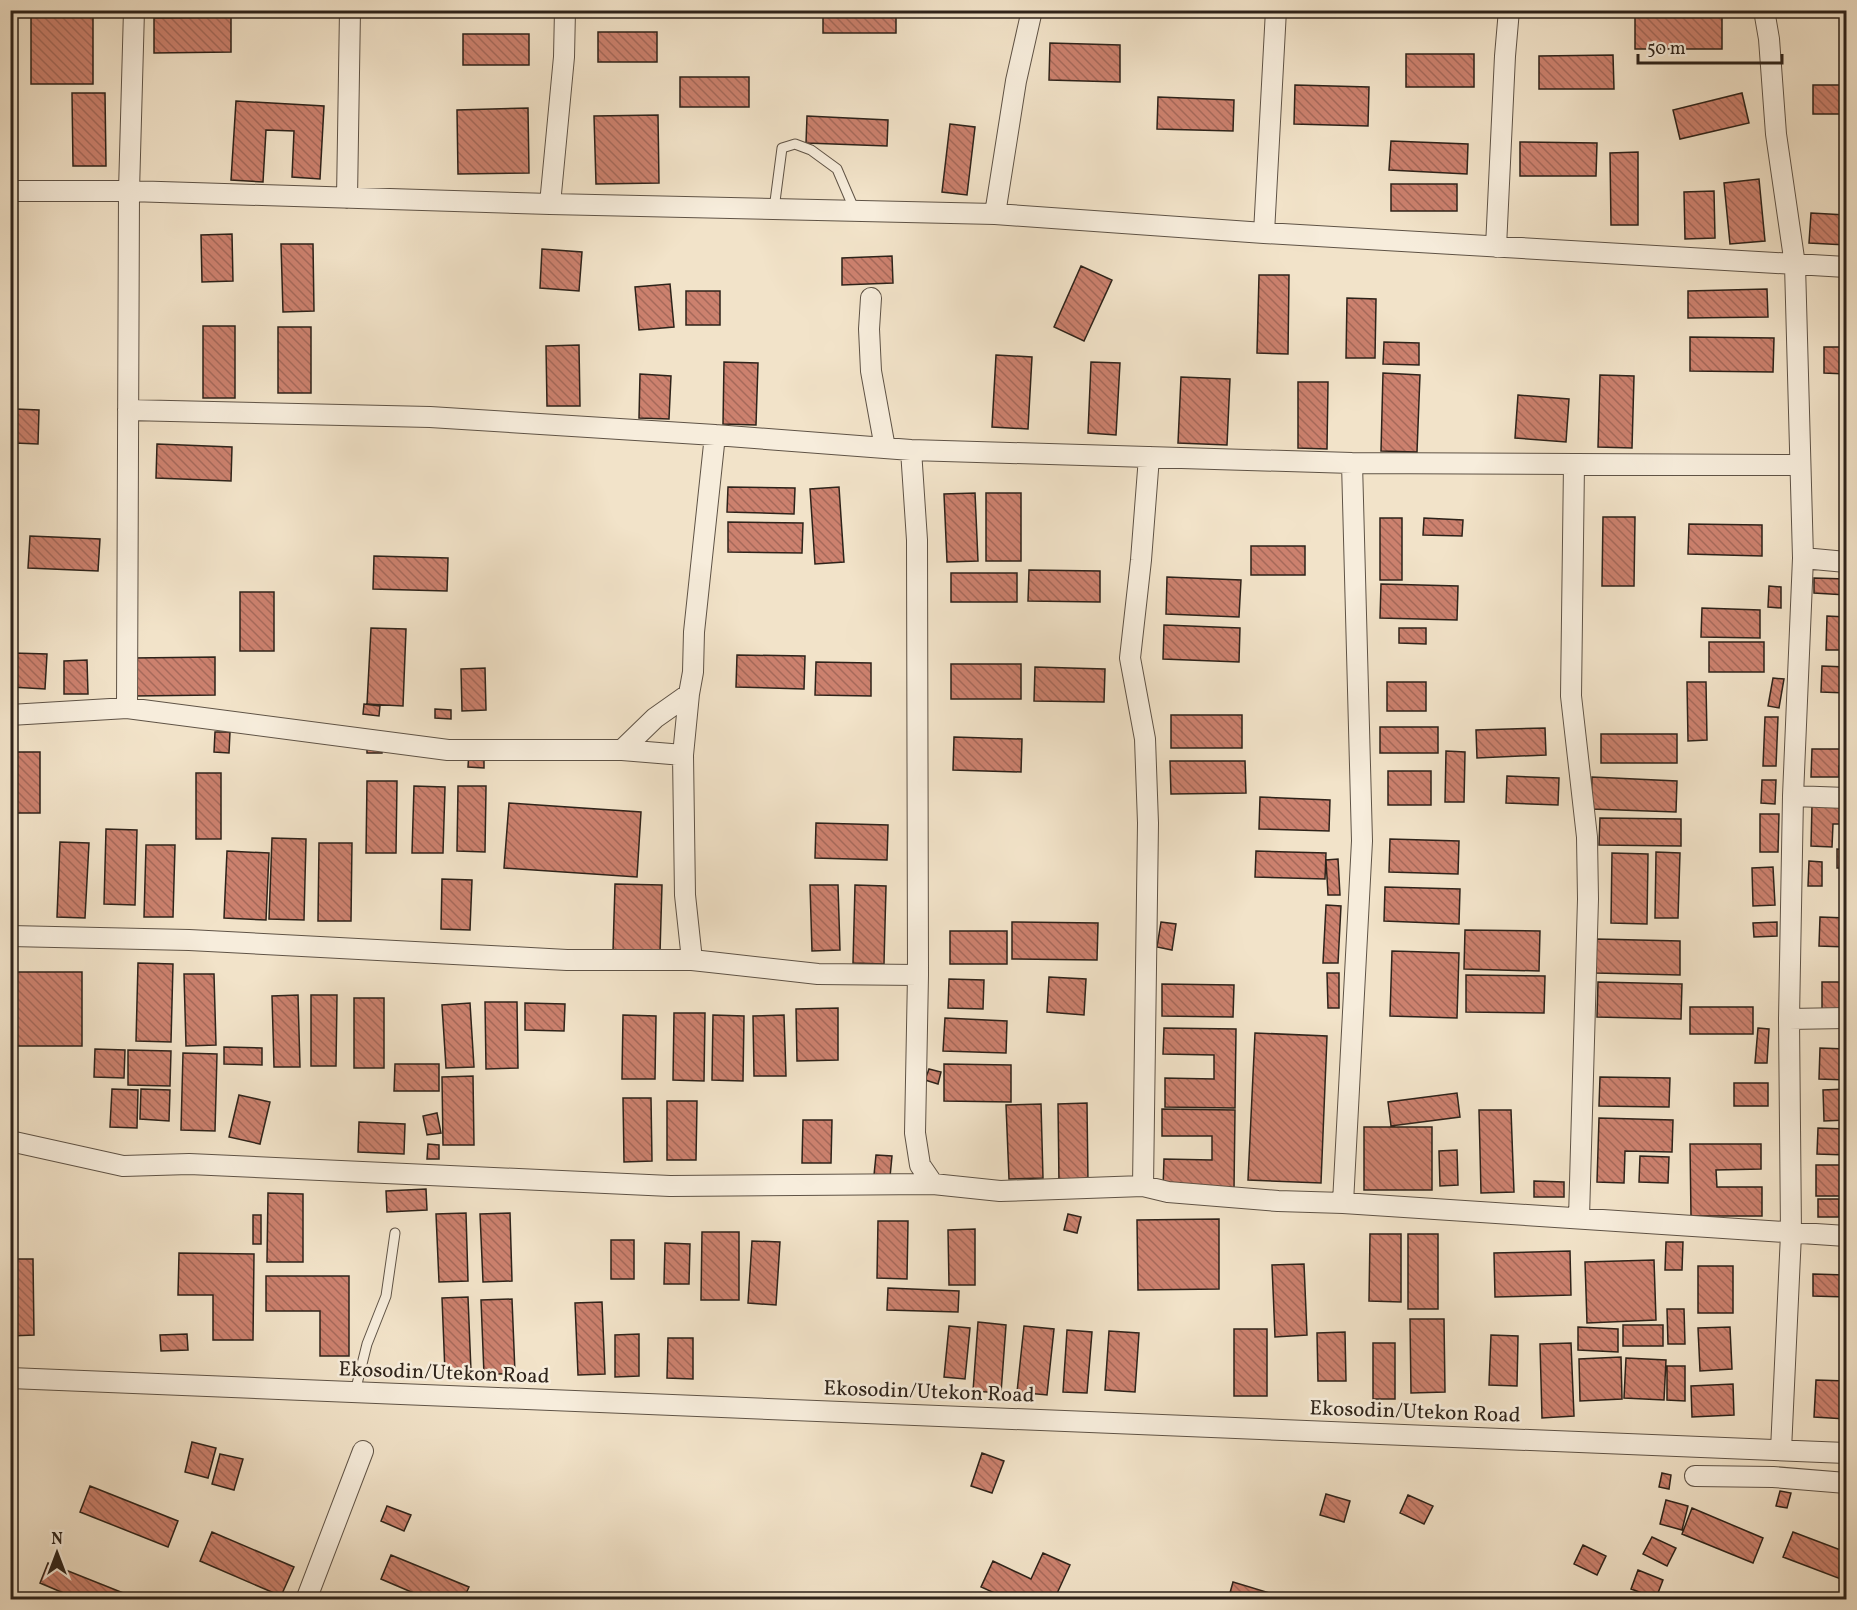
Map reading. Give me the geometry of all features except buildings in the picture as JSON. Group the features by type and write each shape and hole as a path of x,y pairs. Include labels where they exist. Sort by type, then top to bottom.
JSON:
{"street":[{"path":"127,708 129,191 134,10"},
{"path":"347,198 350,10"},
{"path":"550,204 564,57 565,10"},
{"path":"995,214 1016,81 1032,10"},
{"path":"1264,233 1276,10"},
{"path":"1496,247 1509,10"},
{"path":"1764,10 1776,134 1795,265 1803,558 1793,796 1789,1019 1791,1234 1781,1450"},
{"path":"10,191 129,191 550,204 995,214 1264,233 1846,267"},
{"path":"871,298 869,329 871,371 885,448"},
{"path":"128,410 430,417 911,450 1352,463 1800,465"},
{"path":"692,960 685,895 683,755 715,435"},
{"path":"911,450 917,540 918,975 915,1133 920,1165 933,1184"},
{"path":"1143,1186 1148,823 1145,739 1130,658 1149,457"},
{"path":"1343,1203 1362,841 1352,463"},
{"path":"1574,464 1571,696 1587,837 1588,899 1579,1218"},
{"path":"1803,558 1846,562"},
{"path":"622,750 655,718 689,694"},
{"path":"10,715 127,708 448,750 622,750 683,755"},
{"path":"1793,796 1846,798"},
{"path":"10,936 189,940 567,960 692,960 818,974 918,975"},
{"path":"1789,1019 1846,1018"},
{"path":"10,1142 123,1166 189,1164 670,1186 933,1184 1000,1191 1143,1186 1168,1192 1278,1201 1343,1203 1846,1236"},
{"name":"Ekosodin/Utekon Road","path":"10,1378 1846,1453"},
{"path":"306,1599 363,1451"},
{"path":"1695,1476 1773,1477 1846,1484"}],"lane":[{"path":"774,209 782,148 795,144 811,150 837,169 855,211"},
{"path":"355,1392 367,1344 386,1296 395,1233"}]}
